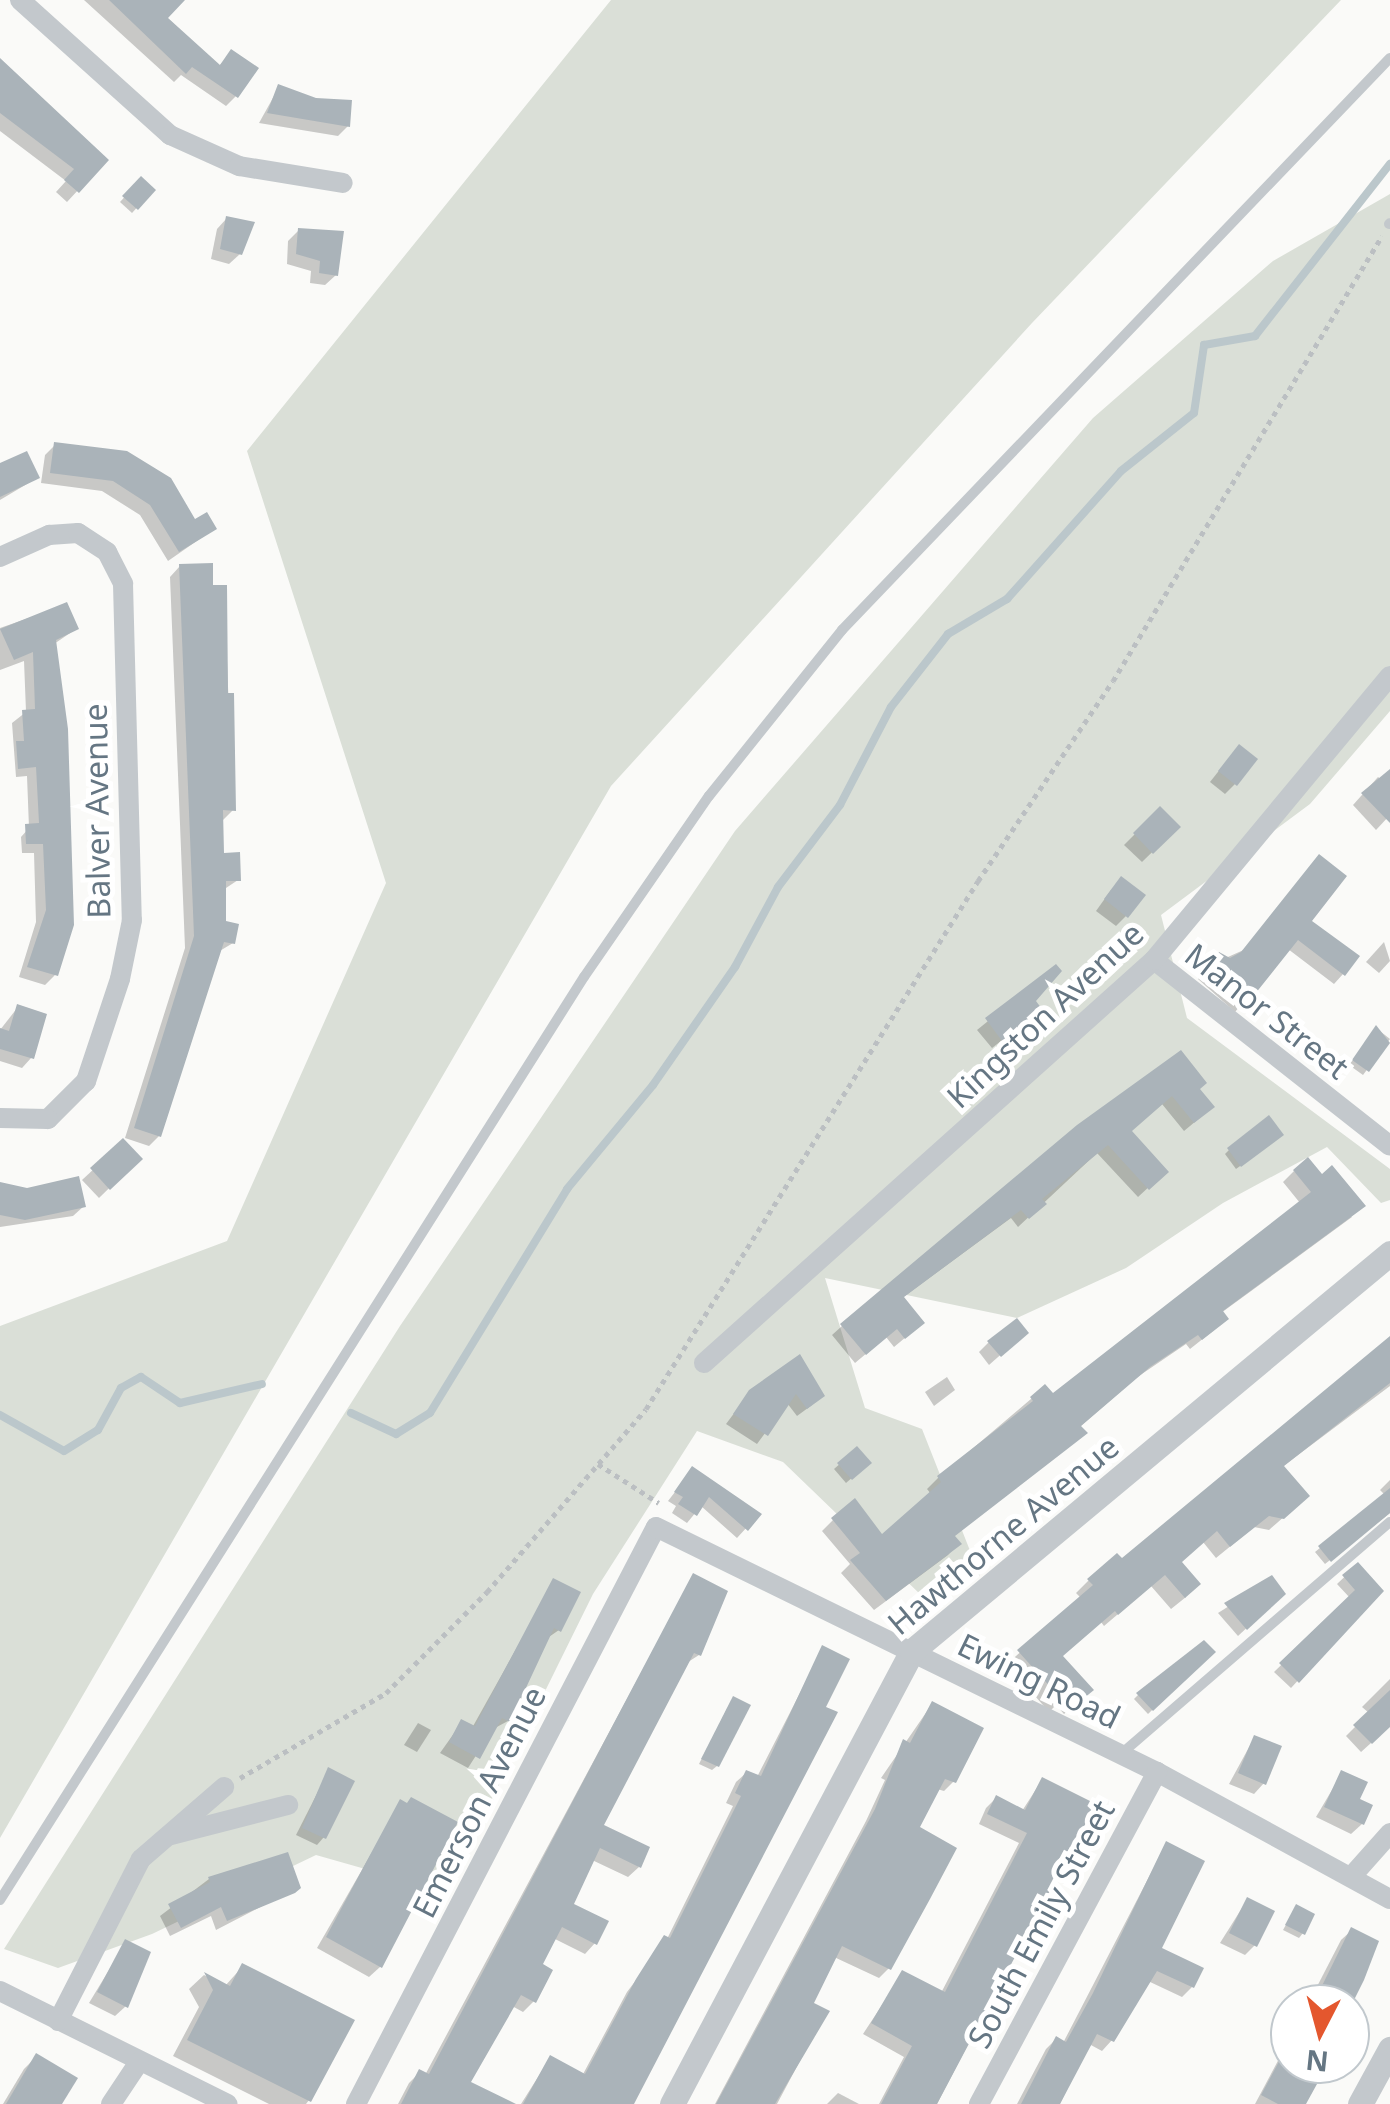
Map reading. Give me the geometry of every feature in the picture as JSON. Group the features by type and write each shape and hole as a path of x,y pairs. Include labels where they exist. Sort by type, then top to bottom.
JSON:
{"street":[{"path":"20,0 170,135 239,166 343,183"},
{"name":"Balver Avenue","path":"0,557 49,535 78,533 108,552 123,584 132,920 120,979 86,1081 48,1119 0,1118"},
{"name":"Kingston Avenue","path":"704,1362 1154,960 1390,676"},
{"name":"Manor Street","path":"1154,960 1390,1146"},
{"name":"Hawthorne Avenue","path":"672,2104 912,1651 1390,1254"},
{"name":"Ewing Road","path":"656,1527 1156,1772 1390,1898"},
{"name":"Emerson Avenue","path":"356,2104 656,1527"},
{"name":"South Emily Street","path":"979,2104 1156,1772"},
{"path":"58,2020 141,1859 224,1787"},
{"path":"169,1835 288,1805"},
{"path":"1351,1878 1390,1833"},
{"path":"0,1992 228,2104"},
{"path":"1360,2104 1390,2050"},
{"path":"110,2104 139,2062"}],"lane":[{"path":"0,1900 584,976 709,796 842,630 1390,58"},
{"path":"1120,1754 1390,1522"}],"path":[{"path":"224,1787 386,1693 487,1592 646,1409 978,882 1113,680 1390,224"},
{"path":"598,1464 664,1506"}],"shaded area":[{"path":"611,0 1341,0 1032,323 611,786 0,1838 0,1326 227,1241 386,883 247,451"},
{"path":"1390,194 1390,711 1310,804 1161,915 1187,1018 1390,1169 1390,1200 1381,1203 1327,1147 1223,1203 1126,1268 1017,1318 825,1278 865,1408 922,1429 980,1576 921,1595 783,1462 697,1431 593,1594 446,1892 316,1855 152,1934 58,1968 4,1949 400,1326 735,831 1093,418 1273,261"}],"building":[{"path":"109,0 185,0 168,18 220,65 231,49 259,68 238,98 192,67 186,74"},
{"path":"0,58 109,160 79,193 64,180 74,169 0,113"},
{"path":"278,84 316,98 352,100 350,127 267,113"},
{"path":"141,176 156,190 138,210 122,196"},
{"path":"226,216 255,222 242,255 220,249"},
{"path":"298,228 344,231 338,276 319,273 320,261 296,254"},
{"path":"54,442 127,451 171,478 195,519 207,512 217,529 179,552 150,505 113,481 50,473"},
{"path":"27,451 40,478 0,497 0,463"},
{"path":"213,563 213,585 227,585 228,693 234,693 236,811 223,810 224,853 240,852 241,881 226,881 226,921 239,924 235,944 224,942 161,1137 134,1128 194,936 179,564"},
{"path":"67,602 79,629 56,640 68,729 74,925 58,976 27,967 46,910 43,844 26,844 25,824 39,823 36,767 18,769 16,741 24,741 22,710 35,709 33,652 14,660 0,629"},
{"path":"1239,744 1258,759 1237,786 1218,771"},
{"path":"1390,769 1390,823 1361,793"},
{"path":"1160,806 1181,827 1153,854 1133,833"},
{"path":"1319,854 1347,876 1312,921 1360,956 1345,976 1298,940 1247,1004 1206,968 1219,952 1230,958 1241,952"},
{"path":"1121,876 1146,895 1128,918 1104,899"},
{"path":"1056,964 1062,971 1036,1001 1047,1016 1016,1040 1012,1033 1002,1041 985,1018"},
{"path":"17,1004 47,1014 34,1059 0,1049 0,1028 9,1031"},
{"path":"1376,1025 1390,1043 1369,1072 1352,1060"},
{"path":"1181,1050 1207,1083 1200,1089 1215,1107 1194,1123 1172,1096 1132,1131 1169,1172 1149,1190 1108,1145 1042,1199 1047,1204 1029,1219 1021,1210 904,1297 925,1323 905,1339 897,1329 866,1355 840,1324 1077,1125"},
{"path":"1269,1115 1284,1135 1241,1167 1227,1148"},
{"path":"123,1138 143,1159 110,1190 90,1168"},
{"path":"1308,1157 1322,1174 1332,1165 1366,1206 1223,1311 1229,1319 1202,1340 1198,1335 1150,1367 1081,1426 1088,1433 955,1536 962,1544 886,1601 850,1560 860,1553 831,1518 855,1498 882,1534 941,1482 937,1476 1033,1401 1030,1397 1045,1384 1053,1393 1311,1192 1293,1170"},
{"path":"79,1176 86,1207 25,1220 0,1215 0,1182 27,1188"},
{"path":"1017,1318 1029,1333 1001,1357 987,1341"},
{"path":"1390,1336 1390,1383 1284,1466 1310,1496 1284,1519 1269,1516 1230,1547 1217,1531 1182,1562 1201,1584 1185,1598 1165,1575 1118,1615 1115,1611 1063,1656 1094,1690 1078,1703 1071,1694 1063,1701 1017,1650 1093,1585 1087,1579 1117,1553 1122,1558"},
{"path":"800,1354 825,1396 807,1409 796,1394 768,1436 733,1414 749,1390"},
{"path":"857,1446 872,1463 852,1480 837,1463"},
{"path":"692,1466 762,1514 748,1531 709,1497 697,1516 678,1504 683,1497 674,1492"},
{"path":"1390,1488 1390,1513 1331,1562 1318,1546"},
{"path":"1358,1562 1384,1591 1299,1683 1279,1663 1355,1590 1342,1575"},
{"path":"693,1573 728,1591 701,1656 694,1653 604,1825 650,1847 641,1868 600,1848 574,1904 609,1921 597,1945 562,1927 543,1964 553,1970 536,2003 521,1995 471,2082 516,2104 401,2104 419,2069 429,2074"},
{"path":"1272,1575 1286,1594 1247,1630 1224,1603"},
{"path":"553,1578 581,1592 561,1632 554,1628 510,1722 502,1718 480,1759 449,1742 461,1719 475,1726"},
{"path":"1204,1640 1216,1652 1153,1711 1136,1693"},
{"path":"822,1645 850,1659 826,1707 838,1712 634,2104 523,2104 550,2055 585,2074 636,1979 664,1935 670,1938 741,1796 735,1793 746,1770 761,1776"},
{"path":"1390,1690 1390,1727 1372,1744 1353,1725"},
{"path":"733,1696 751,1705 719,1767 701,1759"},
{"path":"932,1701 984,1728 956,1783 945,1779 920,1827 957,1848 930,1899 891,1970 842,1946 814,2003 830,2011 775,2104 716,2104 875,1809 903,1739 910,1743"},
{"path":"1254,1735 1282,1746 1266,1785 1238,1773"},
{"path":"328,1767 355,1781 326,1839 302,1828"},
{"path":"1341,1770 1368,1782 1360,1799 1373,1805 1364,1825 1324,1807"},
{"path":"1042,1777 1096,1804 937,2104 881,2104 912,2046 871,2023 902,1970 945,1992 1027,1833 987,1814 996,1795 1025,1810"},
{"path":"411,1797 458,1822 382,1968 326,1937 400,1799 407,1803"},
{"path":"1166,1841 1205,1861 1162,1948 1204,1968 1194,1988 1157,1971 1114,2042 1097,2034 1060,2104 1021,2104 1056,2036 1066,2042"},
{"path":"288,1852 301,1888 295,1893 227,1921 221,1907 181,1928 168,1904 210,1882 208,1877"},
{"path":"1247,1897 1275,1911 1257,1947 1229,1933"},
{"path":"1296,1904 1315,1914 1305,1935 1285,1925"},
{"path":"1351,1927 1379,1941 1362,1984 1323,1984"},
{"path":"125,1939 151,1952 128,2008 97,1992"},
{"path":"242,1963 355,2020 311,2102 187,2040 213,1990 204,1972 230,1986"},
{"path":"36,2053 78,2078 62,2104 6,2104"},
{"path":"1270,2078 1270,2084 1317,2084 1306,2104 1278,2104 1261,2095"}],"waterway":[{"path":"351,1413 396,1434 430,1413 567,1189 653,1085 735,967 778,887 840,805 891,707 948,634 1007,599 1121,471 1194,413 1204,345 1255,336 1390,164"},
{"path":"0,1415 64,1451 98,1430 121,1388 141,1377 180,1403 262,1384"}]}
